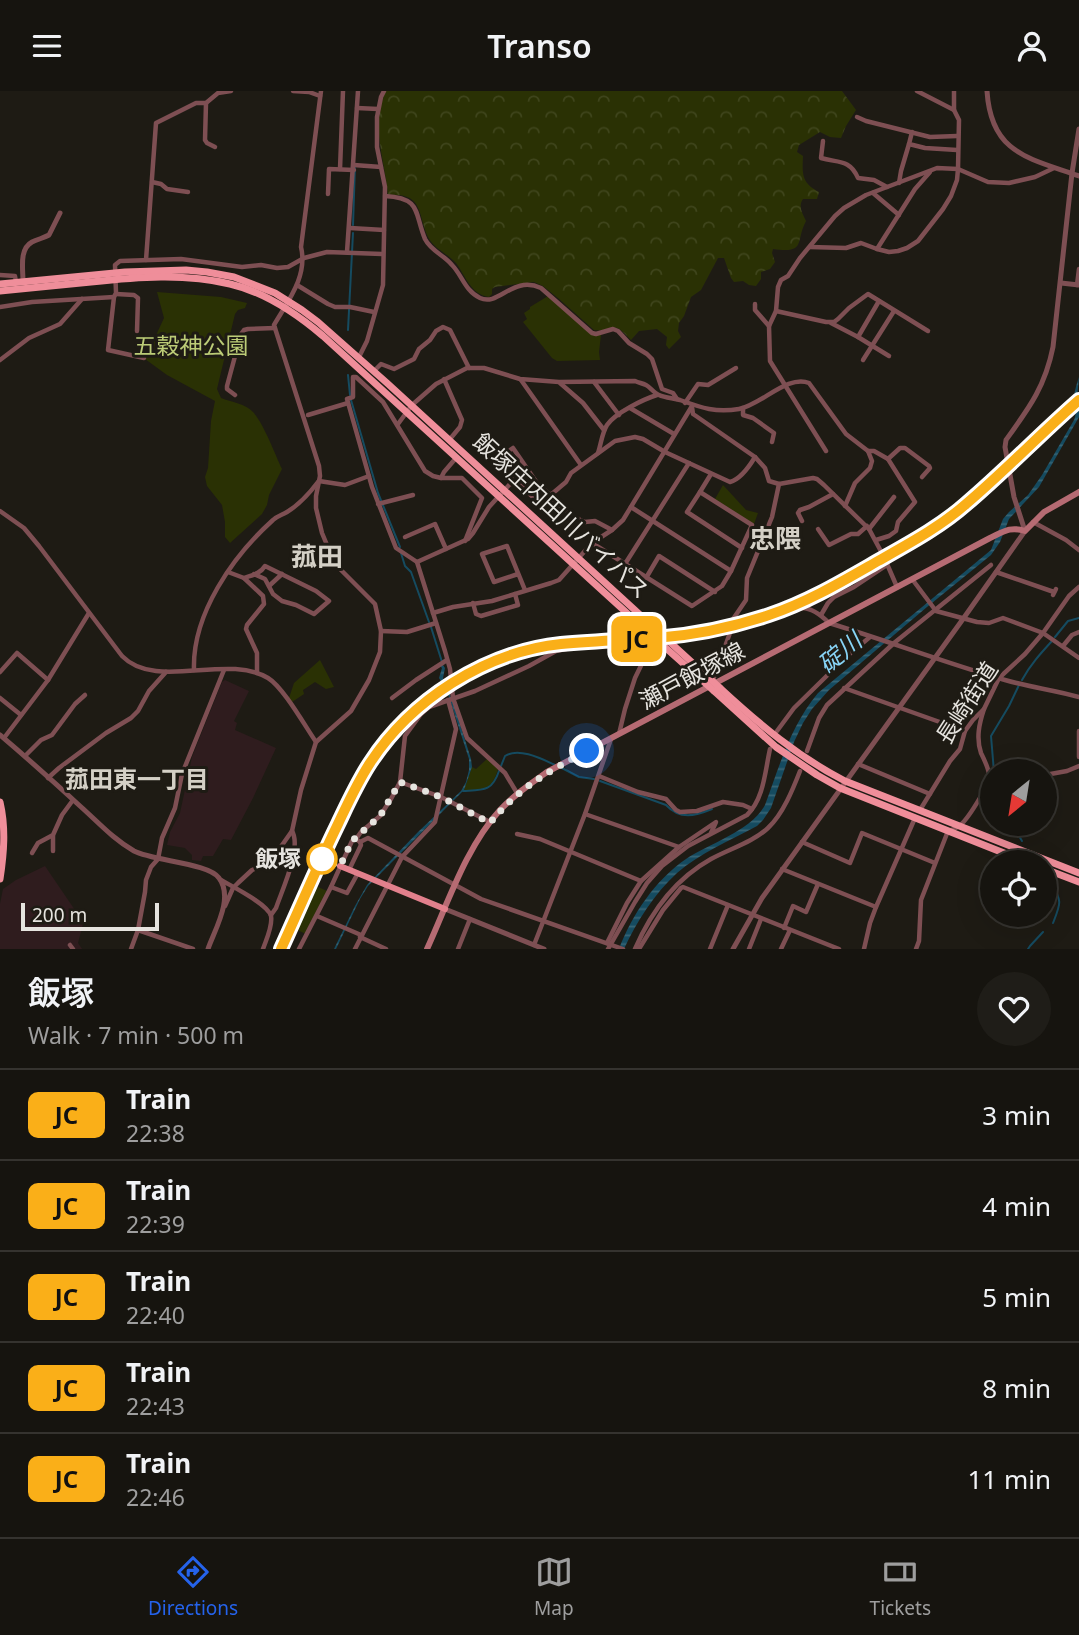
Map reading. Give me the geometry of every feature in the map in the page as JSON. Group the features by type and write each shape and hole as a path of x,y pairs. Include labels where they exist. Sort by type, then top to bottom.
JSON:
{"highway":[{"name":"飯塚庄内田川バイパス","path":"0,291 115,276"},
{"name":"飯塚庄内田川バイパス","path":"0,284 115,276 174,277 232,284 287,304 318,322 359,357 456,458 502,493"},
{"name":"飯塚庄内田川バイパス","path":"287,304 450,439 502,493 640,625 715,688"},
{"name":"飯塚庄内田川バイパス","path":"576,562 649,623 775,745 843,784 1079,873"},
{"path":"0,801 5,829 0,880"},
{"name":"飯塚庄内田川バイパス","path":"917,814 948,831 996,850"},
{"path":"1057,874 1079,882"}],"main road":[{"path":"1025,531 1044,512 1078,493"},
{"name":"瀬戸飯塚線","path":"427,949 478,840 517,793 555,768 715,688 829,623 990,538 1009,529 1025,531"},
{"path":"340,866 445,909"}],"street":[{"path":"146,260 156,123 197,103 206,103 218,93 231,91"},
{"path":"208,949 233,888 252,870 262,866 274,855 292,831 316,742 351,711 380,652 381,631 375,604 339,568 321,533 316,507 319,466 274,325 297,285 303,268 301,247 320,93 293,91"},
{"path":"340,169 342,91"},
{"path":"350,252 358,91"},
{"path":"359,357 365,346 383,285 385,196 377,147 378,109 384,91"},
{"path":"917,91 954,110"},
{"path":"810,247 846,248 861,243 877,249 898,251 918,241 951,195 957,180 959,120 954,110 954,91"},
{"path":"987,91 992,120 1001,137 1013,149 1021,155 1076,175"},
{"path":"206,103 205,140 215,146"},
{"path":"359,108 378,109"},
{"path":"856,117 930,137 957,136"},
{"path":"733,949 751,915 782,869 1025,531 1014,496 1005,447 1006,440 1031,405 1049,365 1076,175 1079,131"},
{"path":"899,183 912,132"},
{"path":"823,141 821,158 845,163 854,169 858,178 874,180 887,187"},
{"path":"909,144 957,150"},
{"path":"328,194 329,169 381,167"},
{"path":"826,451 770,361 769,326 776,311 779,283 788,276 835,216 866,195 937,168 958,169 988,182 1009,183 1035,177 1054,168"},
{"path":"877,249 930,171"},
{"path":"152,182 167,189 188,192"},
{"path":"873,193 899,215"},
{"path":"385,196 401,198 416,210 425,239 431,248 454,266 462,281 478,297 494,299 524,284 541,288 592,333 614,329 618,331 629,343 652,359 662,389 673,393 677,399"},
{"path":"20,282 27,247 33,241 49,235 60,213"},
{"path":"350,229 384,230"},
{"path":"144,358 108,350 115,296 115,265 120,261 181,259 242,267 261,265 277,268 288,267 304,258 327,252 382,254"},
{"path":"1060,283 1078,285 1079,269"},
{"path":"0,275 12,274 20,282"},
{"path":"297,285 335,307 374,312"},
{"path":"830,322 838,319 865,295 870,294 928,331"},
{"path":"0,307 32,302 134,295 138,297 137,331"},
{"path":"0,360 29,338 60,324 83,298"},
{"path":"858,337 879,301"},
{"path":"755,304 755,310 769,326"},
{"path":"776,311 830,322 889,356"},
{"path":"863,360 894,311"},
{"path":"374,371 381,364 394,369 414,359 419,349 443,327 450,330 469,368"},
{"path":"235,395 227,386 241,334 247,329 275,328"},
{"path":"398,424 410,408 436,384 469,368 484,368 520,379 559,382 635,381 647,385 658,394 692,406 723,411 743,408 798,380 809,383 846,434 868,451 872,461 872,465 855,484 845,506"},
{"path":"685,403 698,384 708,385 736,368"},
{"path":"355,949 399,855 435,822 456,729 444,662 432,624 433,613 417,562 400,552 369,476 350,400 354,376 383,402 425,471 441,478 462,478 482,498 464,542"},
{"path":"444,379 462,420 450,439"},
{"path":"520,379 581,465"},
{"path":"559,382 583,403 605,431"},
{"path":"594,382 619,415"},
{"path":"598,453 607,426 630,408 658,394"},
{"path":"308,415 350,400"},
{"path":"433,613 492,601 559,580 592,543 619,525 692,406"},
{"path":"692,406 696,417 755,457 765,468 769,481 779,484 817,479 868,528 897,587"},
{"path":"630,408 674,434"},
{"path":"743,408 743,415 753,418 774,433 772,442"},
{"path":"417,562 464,542 510,484 519,484 534,498 544,498 566,482 571,473 615,441 635,437 643,439 730,482 750,465 755,457"},
{"path":"888,459 905,447 929,466 922,477"},
{"path":"514,483 499,458 513,448 537,483 550,495"},
{"path":"868,451 874,451 888,459 915,502 898,522 896,531 876,540"},
{"path":"441,478 456,458"},
{"path":"625,564 689,463"},
{"path":"711,474 687,512 742,548"},
{"path":"319,481 345,485 369,476"},
{"path":"194,670 193,652 202,621 228,572 242,552 275,518 307,497 319,481"},
{"path":"527,491 537,483"},
{"path":"715,688 732,622 746,600 747,577 772,517 779,484"},
{"path":"592,543 692,606 722,586 752,525 699,492"},
{"path":"802,521 798,513 800,510 833,494"},
{"path":"381,503 413,495"},
{"path":"818,529 830,545 851,534 858,534 868,528 894,497"},
{"path":"544,498 580,520 596,521 612,530"},
{"path":"631,507 731,571"},
{"path":"0,511 24,528 122,656 132,665 149,671 242,670 257,673 276,685 316,742"},
{"path":"1033,521 1079,550"},
{"path":"405,537 435,524 446,549"},
{"path":"518,574 494,582 482,554 507,546 525,590"},
{"path":"646,577 659,556 715,592"},
{"path":"821,615 834,597 887,565"},
{"path":"807,751 822,712 844,688 893,643 991,565"},
{"path":"244,578 259,573 265,566 316,591 329,601 314,614 282,601 273,594 265,579 254,575"},
{"path":"228,572 244,578 263,596 264,604 246,629 257,653 257,673"},
{"path":"996,572 1054,592"},
{"path":"269,586 282,573"},
{"path":"912,579 935,611 970,622 989,623 1003,618 1043,633 1079,658"},
{"name":"長崎街道","path":"864,949 876,907 917,814 960,749 965,731 984,709 999,678 1025,654 1069,596 1079,587"},
{"path":"472,603 476,614 481,616 518,605 515,594"},
{"path":"349,870 360,846 358,840 361,832 380,816 400,782 406,731 429,706 475,691 556,651 691,638 772,619 800,608 821,615 829,623 934,658 999,678 1079,697"},
{"path":"89,613 48,680 2,736 120,841 143,855 211,871 261,905 271,915"},
{"path":"381,631 407,632 432,624"},
{"path":"1063,646 1072,635 1079,632"},
{"path":"777,731 815,686 872,636"},
{"path":"619,734 635,678 652,643"},
{"path":"0,672 17,653 48,680"},
{"path":"392,698 444,662"},
{"path":"131,949 138,930 146,880 151,867 158,859 162,838 175,809 182,774 224,670"},
{"path":"48,778 106,733 131,718 149,691 167,671"},
{"path":"844,688 965,731"},
{"path":"25,756 41,740 52,735 75,703 85,695"},
{"path":"0,698 21,715"},
{"path":"450,699 467,738 510,778 517,793"},
{"path":"916,949 919,941 921,900 948,831 959,827 981,796 989,778 978,736 984,709"},
{"path":"1079,731 1079,757"},
{"path":"533,947 585,814 611,738"},
{"path":"610,945 647,883 662,866 688,846 747,815 752,809 759,796 775,745"},
{"path":"857,764 930,794"},
{"path":"1057,773 1079,766"},
{"path":"637,949 656,909 685,877 709,860 768,828 787,802 800,771"},
{"path":"598,778 666,799 680,812 697,811 723,802 752,809"},
{"path":"400,782 441,797 490,823"},
{"path":"53,851 52,835 73,800"},
{"path":"585,814 679,847"},
{"path":"610,945 627,903 641,881 679,847 716,822 711,834"},
{"path":"263,949 271,915 276,908 296,849 292,831"},
{"path":"801,842 849,863 862,833 935,863"},
{"path":"517,834 540,839 641,881"},
{"path":"32,853 38,843 52,835"},
{"path":"299,949 352,841 368,838 481,899 623,949"},
{"path":"782,869 876,907"},
{"path":"331,887 347,893 358,873"},
{"path":"220,879 225,891 221,914"},
{"path":"781,949 793,906 806,912 818,884"},
{"path":"637,949 681,888 839,949"},
{"path":"710,949 728,905"},
{"path":"445,909 533,947 544,949"},
{"path":"317,916 386,949"},
{"path":"457,949 470,919"},
{"path":"749,949 761,919"},
{"path":"138,930 179,947 193,949"}],"shaded area":[{"path":"225,680 249,691 234,721 237,723 235,730 276,748 231,840 223,839 213,856 203,856 201,861 192,860 192,855 185,848 167,845 170,832 180,813 192,757"},
{"path":"45,866 84,920 78,943 82,949 0,949 0,904 3,889"}],"green space":[{"path":"386,91 842,91 856,110 841,138 820,132 799,145 797,152 803,156 804,178 819,192 817,199 803,199 801,210 806,221 795,248 773,249 775,262 770,269 761,272 761,279 756,286 743,281 734,282 724,258 718,258 701,290 691,297 679,323 678,331 681,337 669,349 666,345 667,337 657,329 639,331 631,340 617,328 594,330 543,286 534,282 495,287 489,297 477,292 456,263 428,237 414,201 400,195 388,195 379,130 381,104"},
{"name":"五穀神公園","path":"157,292 221,297 247,303 245,308 235,314 217,389 221,398 253,412 282,469 262,514 230,543 225,537 222,505 207,486 205,477 215,401 167,375 145,359 164,318"},
{"path":"548,296 590,333 601,335 600,360 557,361 552,358 523,322 527,319 524,313"},
{"path":"723,485 746,510 758,513 754,524 715,499"},
{"path":"320,660 334,687 326,689 315,682 292,702 289,698 294,683"},
{"path":"487,759 498,769 493,781 482,789 464,790 472,767 476,769"},
{"path":"316,886 327,891 306,934 295,929"}],"water":[{"path":"1079,377 1079,417 1039,487 1009,519 1000,542 991,555 829,690 803,723 771,808 763,820 677,873 647,908 624,949 619,949 638,911 664,877 686,859 740,829 759,814 793,732 818,693 991,550 1003,519 1028,495 1074,420 1074,396"},
{"path":"443,665 443,678 471,759 472,767 464,790 368,886 334,949 367,885 461,791 466,782 469,759 447,691 439,678 442,668 440,666"}],"waterway":[{"path":"353,225 355,165"},
{"path":"348,330 353,233"},
{"path":"348,375 350,395"},
{"path":"351,400 378,493 400,547"},
{"path":"401,553 405,566 411,572 429,622"},
{"path":"1055,637 1068,621 1079,618"},
{"path":"431,627 442,662"},
{"path":"1022,680 1052,641"},
{"path":"993,759 991,736 1019,685"},
{"path":"501,766 505,756 517,753 555,765"},
{"path":"560,767 579,777 594,779"},
{"path":"463,791 486,789 493,783 499,771"},
{"path":"600,781 666,805 682,815 694,815 712,809"},
{"path":"1020,837 1022,841"},
{"path":"1057,894 1057,912"},
{"path":"1028,949 1043,932"}],"railway":[{"path":"277,949 362,766 385,735 427,696 477,667 532,649 702,632 756,619 798,604 912,542 945,520 995,479 1079,400"}],"train":[{"name":"JC","path":"281,949 349,801 370,763 412,715 451,684 476,670 537,648 705,632 796,605 927,533 965,505 1079,400"}],"place":[{"name":"飯塚","path":"322,859"}],"district":[{"name":"忠隈","path":"775,539"},
{"name":"菰田","path":"317,557"},
{"name":"菰田東一丁目","path":"137,780"}],"route":[{"path":"322,859 340,866 352,841 380,816 400,782 441,797 490,823 517,793 547,772 587,751"}],"water label":[{"name":"碇川","path":"840,653"}]}
